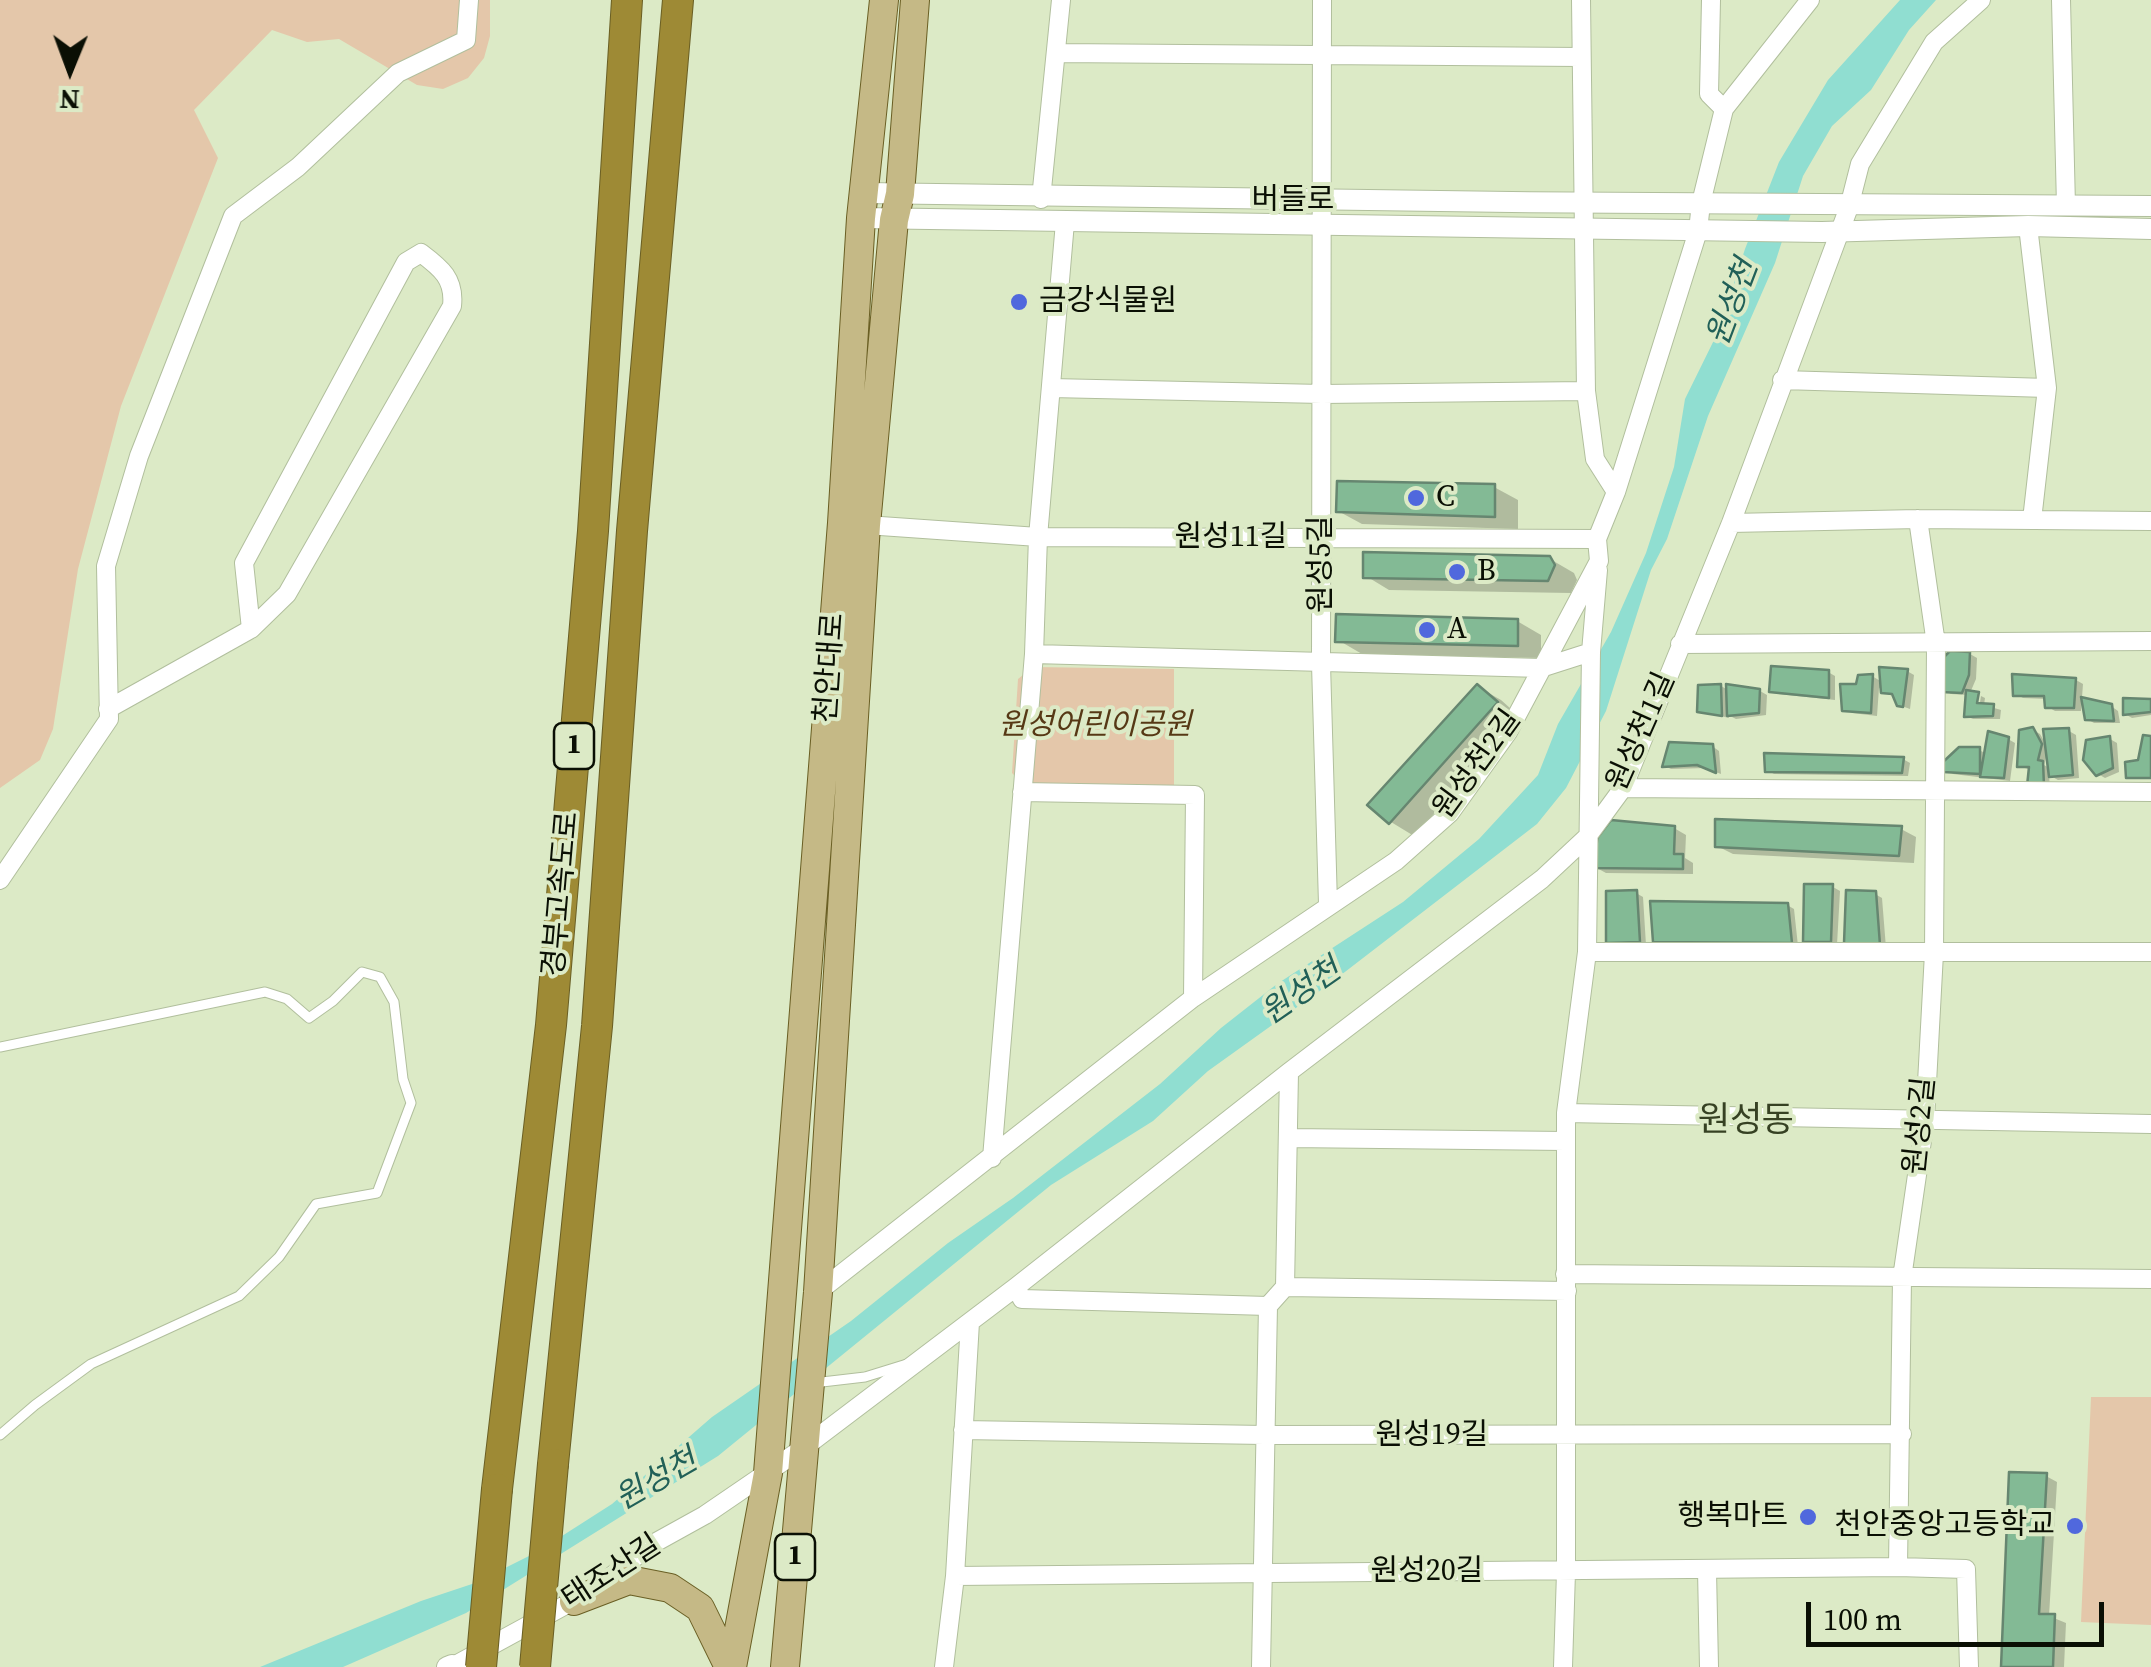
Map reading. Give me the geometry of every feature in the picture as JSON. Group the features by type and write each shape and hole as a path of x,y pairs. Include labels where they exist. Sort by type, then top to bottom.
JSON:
{"highway":[{"name":"경부고속도로","path":"458,1667 497,1489 556,966 592,531 627,0"},
{"name":"경부고속도로","path":"535,1667 597,1026 632,531 678,0"}],"main road":[{"name":"천안대로","path":"768,1473 863,206 884,0"},
{"name":"천안대로","path":"816,1304 866,524 915,0"},
{"name":"1","path":"785,1667 816,1304"},
{"name":"1","path":"731,1667 768,1473"},
{"path":"574,1601 629,1580 670,1588 700,1608 731,1667"}],"street":[{"path":"0,880 109,719 106,566 139,456 233,216 298,166 398,73 466,40 469,0"},
{"path":"1042,199 1061,0"},
{"name":"원성5길","path":"1322,0 1321,664 1328,904"},
{"path":"1581,0 1586,392 1595,459 1616,492"},
{"path":"1711,0 1709,94 1724,109"},
{"path":"1562,1667 1566,1572 1565,1142 1587,952 1596,538 1616,492 1704,230 1724,109 1810,0"},
{"name":"원성천1길","path":"768,1473 806,1434 920,1360 1016,1287 1542,879 1587,836 1622,788 1731,523 1830,232 1860,164 1934,42 1981,0"},
{"path":"2061,0 2066,206"},
{"path":"1056,53 1581,57"},
{"name":"버들로","path":"897,207 1042,199 1841,206"},
{"name":"버들로","path":"863,206 1065,222 1830,232"},
{"path":"1841,206 2151,206"},
{"path":"992,1158 1065,222"},
{"path":"1830,232 2028,226 2151,229"},
{"path":"2028,226 2046,388 2032,520"},
{"path":"108,709 251,629 287,594 452,306 454,290 442,268 420,253 406,262 244,563 251,629"},
{"path":"1782,380 2046,388"},
{"path":"1051,388 1322,394 1586,392"},
{"name":"원성2길","path":"1898,1567 1902,1278 1925,1120 1934,952 1936,644 1918,520"},
{"path":"1731,523 2151,521"},
{"name":"원성11길","path":"866,524 1038,537 1596,538"},
{"name":"원성천2길","path":"816,1304 1192,998 1396,861 1450,813 1508,732 1598,560"},
{"path":"1680,644 2151,641"},
{"path":"1034,654 1541,668 1592,652"},
{"path":"1622,788 2151,792"},
{"path":"1022,792 1195,794 1192,998"},
{"path":"1587,952 2151,952"},
{"path":"1262,1667 1268,1306 1285,1286 1289,1072"},
{"path":"1566,1113 2151,1124"},
{"path":"1289,1138 1565,1142"},
{"path":"1285,1286 2151,1278"},
{"path":"1016,1287 1022,1298 1268,1306"},
{"path":"944,1667 955,1576 970,1322"},
{"name":"원성19길","path":"963,1430 1264,1435 1902,1434"},
{"name":"태조산길","path":"458,1667 619,1573 649,1546 768,1473"},
{"path":"1898,1567 1966,1569 1969,1667"},
{"name":"원성20길","path":"955,1576 1898,1567"},
{"path":"1708,1570 1708,1667"}],"lane":[{"path":"0,1046 265,992 287,999 309,1018 362,972 380,977 394,1002 403,1079 411,1104 377,1192 316,1204 279,1257 239,1296 91,1364 35,1404 0,1436"},
{"path":"822,1382 864,1376 920,1360"}],"green space":[{"path":"0,0 490,0 490,36 484,58 468,78 443,89 417,85 339,39 307,42 272,30 194,110 218,158 121,406 78,569 53,729 40,760 0,788"},
{"name":"원성어린이공원","path":"1033,667 1174,669 1174,787 1022,783 1012,773 1018,679"},
{"path":"2091,1397 2151,1397 2151,1625 2081,1622"}],"water":[{"name":"원성천","path":"1900,0 1936,0 1909,30 1871,90 1832,126 1803,176 1775,263 1708,416 1667,539 1651,570 1606,711 1566,788 1537,824 1328,985 1208,1071 1153,1121 1051,1185 718,1456 466,1613 343,1667 260,1667 475,1583 537,1552 612,1504 712,1417 851,1321 1160,1084 1277,984 1403,902 1479,839 1538,775 1558,724 1611,632 1646,553 1674,467 1685,399 1717,334 1779,162 1828,80"}],"building":[{"name":"C","path":"1337,481 1495,484 1495,517 1336,512"},
{"name":"B","path":"1363,552 1550,556 1555,565 1548,581 1363,578"},
{"name":"A","path":"1336,614 1518,619 1518,646 1335,642"},
{"path":"1950,651 1970,652 1969,675 1962,693 1941,692 1941,660"},
{"path":"1771,666 1829,670 1829,698 1769,692"},
{"path":"1879,667 1908,669 1903,707 1897,706 1892,694 1881,693"},
{"path":"1873,674 1871,713 1842,711 1840,684 1856,684 1858,675"},
{"path":"2012,674 2076,678 2074,708 2045,708 2044,696 2013,696"},
{"path":"1477,684 1498,702 1389,824 1367,805"},
{"path":"1721,684 1722,716 1697,712 1698,685"},
{"path":"1726,684 1760,689 1759,713 1727,716"},
{"path":"1966,690 1979,692 1977,703 1994,704 1993,716 1964,717"},
{"path":"2081,697 2112,704 2114,721 2085,720"},
{"path":"2123,698 2151,699 2151,712 2123,715"},
{"path":"2033,727 2042,744 2038,760 2043,761 2044,786 2027,786 2029,767 2017,767 2019,730"},
{"path":"2069,728 2073,775 2049,777 2043,729"},
{"path":"1988,731 2009,737 2004,778 1980,777"},
{"path":"2143,735 2151,736 2151,778 2126,778 2125,762 2138,760"},
{"path":"2110,736 2113,768 2096,776 2083,760 2086,740"},
{"path":"1669,742 1713,744 1716,773 1697,765 1662,767"},
{"path":"1959,747 1980,747 1980,774 1943,772 1943,762"},
{"path":"1764,753 1904,757 1902,773 1765,772"},
{"path":"1715,819 1902,826 1899,856 1715,847"},
{"path":"1611,820 1675,826 1674,854 1683,854 1683,869 1592,868 1598,837"},
{"path":"1804,884 1833,884 1831,942 1803,942"},
{"path":"1637,890 1640,942 1606,943 1606,891"},
{"path":"1846,890 1876,891 1880,945 1844,943"},
{"path":"1650,901 1788,903 1792,943 1653,942"},
{"path":"2009,1472 2047,1473 2039,1614 2055,1614 2053,1667 2001,1667"}],"place":[{"name":"금강식물원","path":"1019,302"},
{"name":"C","path":"1416,498"},
{"name":"B","path":"1457,572"},
{"name":"A","path":"1427,630"},
{"name":"행복마트","path":"1808,1517"},
{"name":"천안중앙고등학교","path":"2075,1526"}],"district":[{"name":"원성동","path":"1746,1122"}]}
